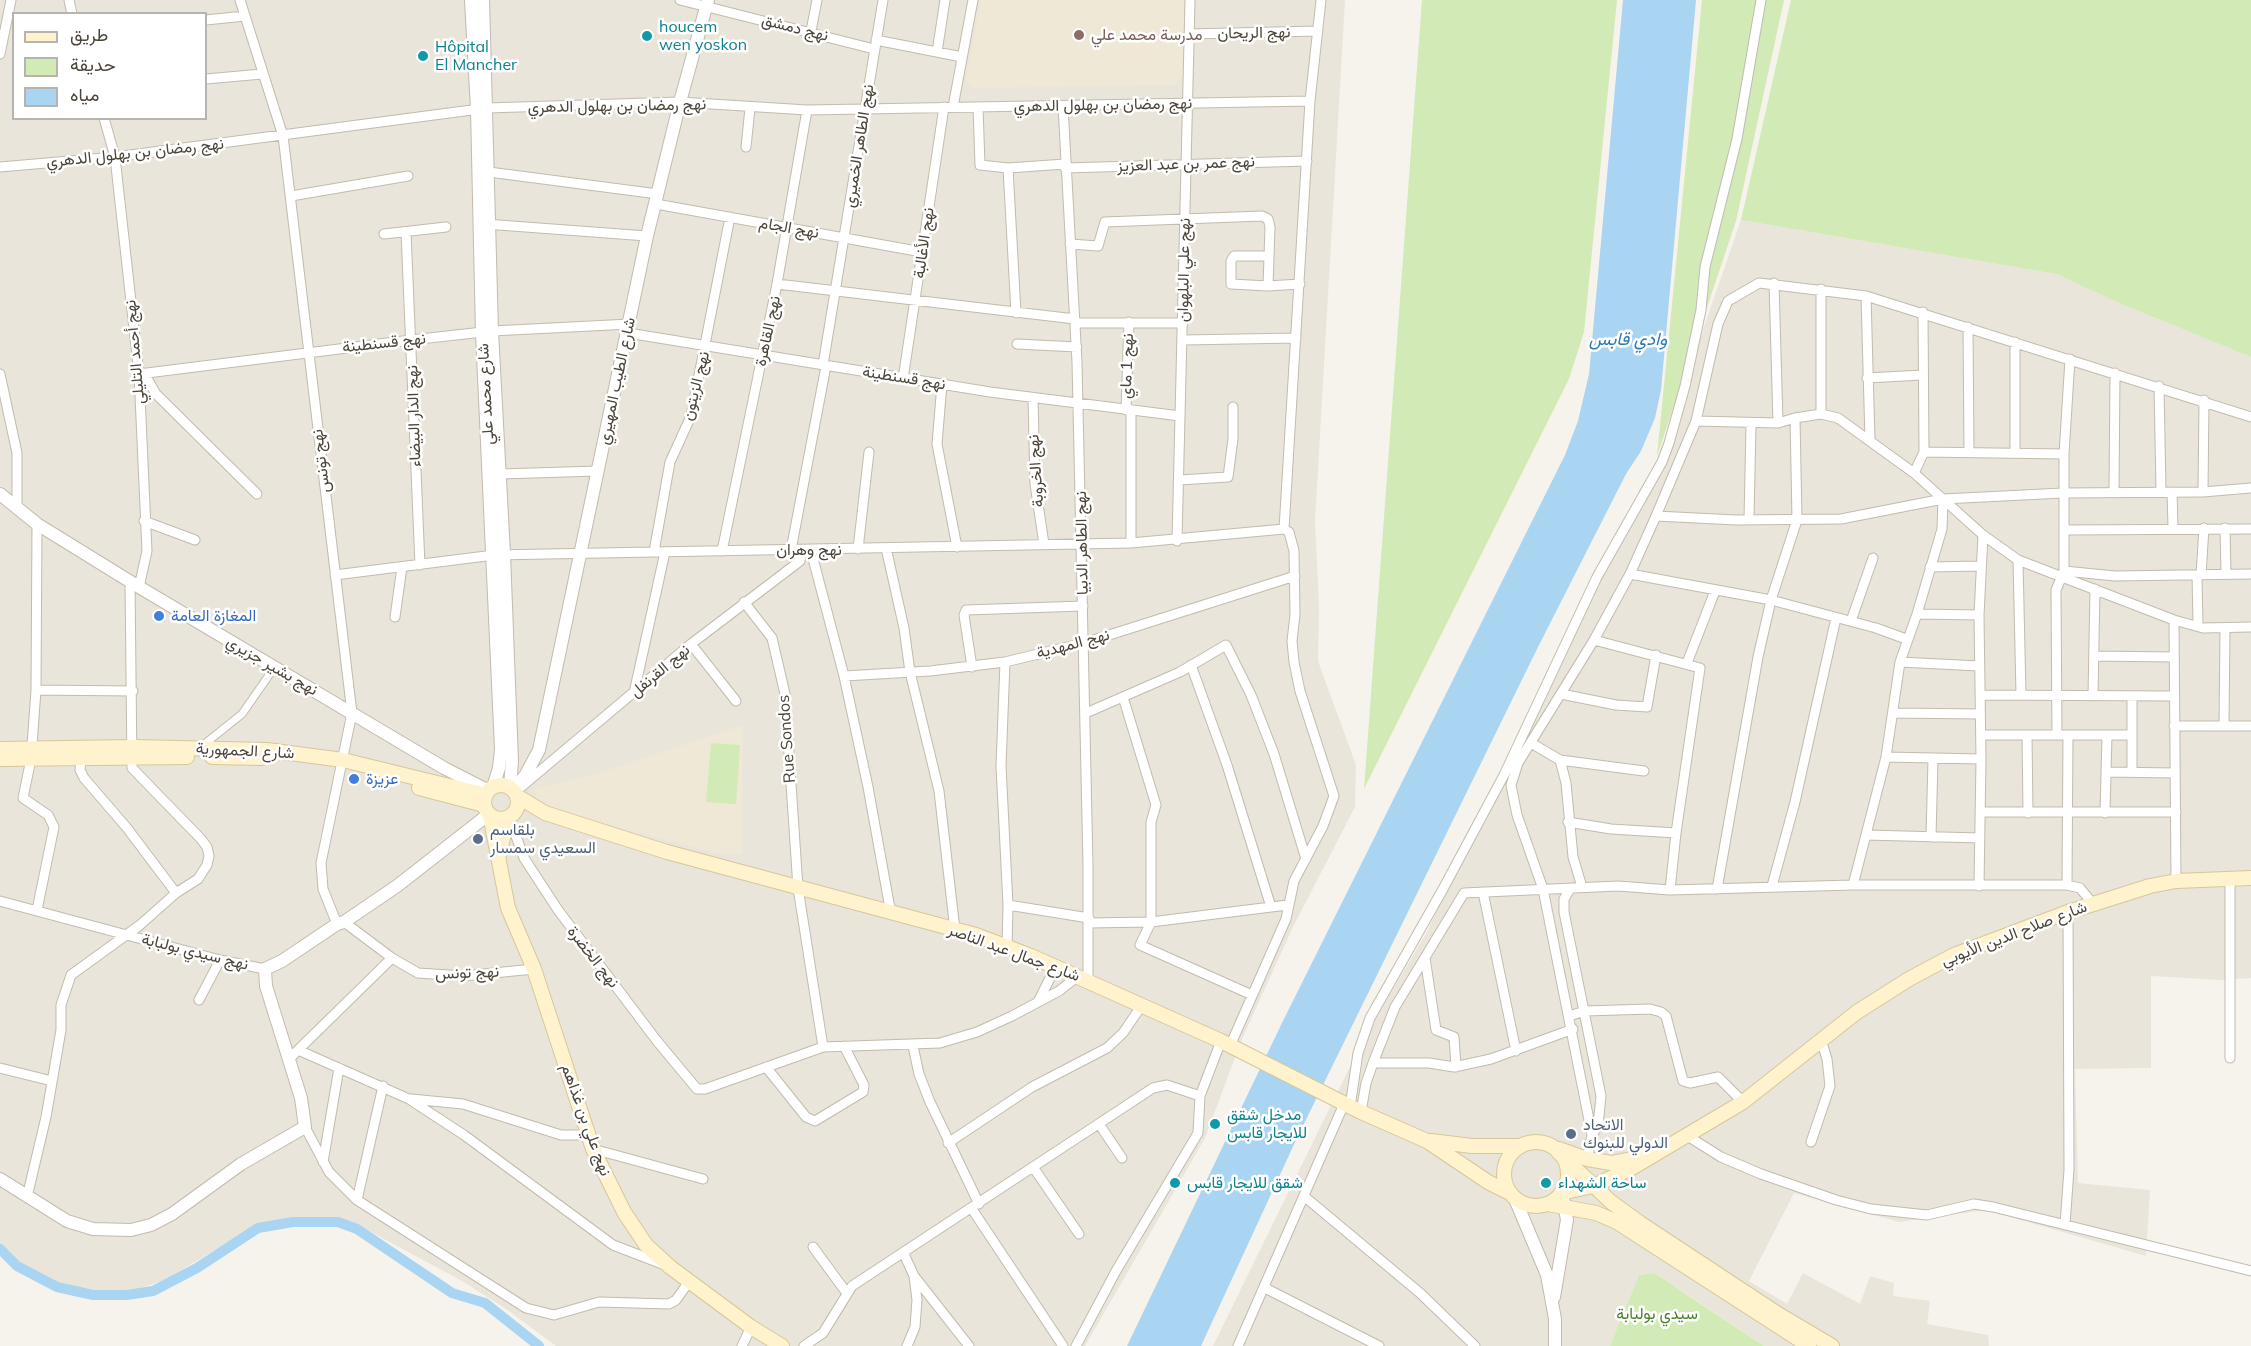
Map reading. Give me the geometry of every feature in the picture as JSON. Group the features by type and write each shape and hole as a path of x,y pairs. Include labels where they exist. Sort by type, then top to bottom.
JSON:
{"main road":[{"name":"شارع الجمهورية","path":"0,759 32,753 133,752 200,748 267,750 343,764 488,801"},
{"name":"شارع الجمهورية","path":"0,749 81,759 133,752 343,764"},
{"name":"شارع جمال عبد الناصر","path":"514,791 544,813 667,852 955,930 1007,947 1056,966 1142,1005 1426,1141"},
{"path":"488,801 514,791"},
{"name":"نهج علي بن غذاهم","path":"499,861 510,817 518,806 514,791"},
{"name":"شارع جمال عبد الناصر","path":"488,801 510,817 544,813"},
{"name":"نهج علي بن غذاهم","path":"488,801 508,908 534,969 593,1149 636,1231 670,1268 688,1283 751,1327 783,1346"},
{"name":"شارع صلاح الدين الأيوبي","path":"1561,1193 1593,1185 1653,1155 1743,1102 1821,1040 1883,995 1930,967 1977,945 2120,894 2176,881 2251,878"},
{"path":"1426,1141 1472,1146 1521,1146 1536,1142 1555,1149 1611,1202 1667,1242 1832,1346"},
{"path":"1426,1141 1513,1196 1534,1206 1548,1204 1596,1213 1629,1228 1809,1346"},
{"path":"1513,1196 1504,1176 1505,1167 1514,1151 1521,1146"},
{"path":"1548,1204 1561,1193 1567,1177 1567,1167 1555,1149"},
{"name":"شارع صلاح الدين الأيوبي","path":"1555,1149 1587,1159 1611,1163 1653,1155"}],"street":[{"path":"0,54 11,0"},
{"name":"نهج تونس","path":"240,0 283,136 352,713 321,863 323,889 341,923 411,970 428,975 463,976 534,969"},
{"name":"شارع محمد علي","path":"471,0 489,172 484,224"},
{"name":"شارع محمد علي","path":"483,0 482,109 487,332 514,791"},
{"name":"نهج دمشق","path":"680,0 708,3 811,31 875,44 962,57"},
{"path":"811,31 817,0"},
{"name":"نهج الطاهر الخميري","path":"801,550 825,365 883,0"},
{"path":"937,52 945,0"},
{"name":"نهج الأغالبة","path":"903,378 922,252 948,107 962,57 973,0"},
{"name":"نهج علي البلهوان","path":"1177,541 1190,0"},
{"path":"1076,1346 1116,1271 1198,1133 1200,1096 1230,1046 1286,919 1290,890 1329,813 1334,796 1327,768 1300,691 1294,662 1292,641 1295,576 1293,542 1284,529 1311,101 1321,0"},
{"path":"1238,1346 1347,1105 1360,1041 1370,1018 1504,775 1597,577 1662,462 1670,443 1686,386 1701,310 1705,267 1737,139 1761,0"},
{"name":"شارع الطيب المهيري","path":"514,791 539,750 647,236 680,102 708,3"},
{"path":"207,20 245,16"},
{"name":"نهج الريحان","path":"1190,34 1318,31"},
{"path":"207,79 262,74"},
{"name":"نهج رمضان بن بهلول الدهري","path":"0,167 115,157 482,109 680,102 807,110 1311,101"},
{"name":"نهج عمر بن عبد العزيز","path":"978,106 979,163 983,166 1008,168 1307,161"},
{"name":"نهج الطاهر الدبيا","path":"1063,106 1077,347 1086,713 1089,920 1083,978"},
{"path":"746,147 750,108"},
{"name":"نهج القاهرة","path":"722,551 777,284 807,110"},
{"name":"نهج أحمد التليلي","path":"105,120 115,157 142,374 144,521 147,551 135,584 133,752"},
{"path":"1008,168 1016,313"},
{"name":"نهج الجام","path":"489,172 657,199 730,218 922,252"},
{"path":"291,196 408,176"},
{"path":"1070,244 1098,246 1105,222 1265,217 1270,227 1268,286"},
{"name":"نهج الزيتون","path":"654,552 670,462 691,416 730,218"},
{"path":"484,224 647,236"},
{"path":"384,234 447,227"},
{"name":"نهج الدار البيضاء","path":"406,232 420,565"},
{"path":"1269,256 1234,256 1231,259 1230,272 1233,285 1300,284"},
{"path":"1592,1135 1573,1029 1543,889 1511,790 1518,763 1594,640 1630,574 1656,516 1696,421 1718,324 1728,301 1759,283 1774,283 1866,296 2204,400 2251,417"},
{"path":"1774,283 1778,423"},
{"path":"777,284 1075,321 1183,323"},
{"path":"1821,290 1821,414"},
{"path":"1866,296 1870,440"},
{"path":"1914,473 1924,452 1923,312"},
{"name":"نهج 1 ماي","path":"1129,322 1128,411 1131,543"},
{"path":"1968,327 1969,452"},
{"name":"نهج قسنطينة","path":"142,374 308,351 487,332 629,328 706,346 903,378 1033,398 1180,416"},
{"name":"شارع محمد علي","path":"487,332 500,474 501,749 499,768 488,801"},
{"path":"1183,340 1296,338"},
{"path":"2015,342 2015,452"},
{"path":"1017,344 1077,347"},
{"path":"2057,735 2056,590 2062,574 2064,454 2070,359"},
{"path":"2114,492 2115,373"},
{"path":"0,374 17,453 17,508"},
{"path":"142,374 156,394 257,494"},
{"path":"1867,378 1922,375"},
{"path":"942,384 938,444 957,547"},
{"path":"2159,386 2161,492"},
{"name":"نهج الخروبة","path":"1033,398 1035,484 1044,544"},
{"path":"2203,492 2204,400"},
{"path":"1179,480 1228,477 1233,439 1233,407"},
{"path":"1696,421 1778,423 1821,414 1838,418 1914,473 1983,535 2018,560 2062,574 2174,620 2203,628 2251,627"},
{"path":"1717,889 1758,657 1771,600 1797,520 1795,418"},
{"path":"1749,520 1751,424"},
{"path":"858,549 869,452"},
{"path":"1924,452 2064,454"},
{"path":"500,474 598,471"},
{"path":"1656,516 1749,520 1848,519 1902,505 1943,499 2063,493 2203,492 2251,488"},
{"path":"2172,492 2173,527"},
{"name":"نهج بشير جزيري","path":"0,494 37,524 444,768 488,801"},
{"path":"1853,885 1886,757 1900,662 1942,529 1943,499"},
{"path":"144,521 195,540"},
{"path":"37,524 36,690 32,753 24,800 48,815 54,827 37,910"},
{"path":"2064,530 2173,527 2251,529"},
{"path":"2198,625 2199,575 2204,528"},
{"path":"2225,528 2226,574"},
{"name":"نهج وهران","path":"335,575 499,554 1131,543 1177,541 1284,529"},
{"path":"1979,886 1981,735 1979,615 1983,535"},
{"path":"886,548 904,628 910,672 941,798 955,930"},
{"path":"801,550 844,676 868,787 891,914"},
{"name":"نهج القرنفل","path":"514,791 744,602 800,561 801,550"},
{"path":"634,693 665,552"},
{"path":"1851,621 1873,558"},
{"path":"2018,560 2021,695"},
{"path":"1930,567 1980,566"},
{"path":"395,617 402,567"},
{"path":"1630,574 1771,600 1851,621 1906,639"},
{"path":"2062,574 2115,576 2251,574"},
{"name":"نهج المهدية","path":"844,676 972,667 1005,662 1084,643 1295,576"},
{"path":"2093,696 2095,589"},
{"path":"1687,663 1715,591"},
{"name":"Rue Sondos","path":"744,602 772,638 785,694 798,888 823,1047"},
{"path":"972,667 964,615 966,610 1083,606"},
{"path":"1917,614 1979,615"},
{"path":"1772,886 1796,802 1836,618"},
{"path":"2174,620 2176,881"},
{"path":"2224,726 2225,628"},
{"path":"1594,640 1700,668 1670,890"},
{"path":"691,645 736,701"},
{"path":"1086,713 1123,698 1227,646 1274,754 1306,859"},
{"path":"1561,694 1616,705 1647,707 1656,655"},
{"path":"2094,656 2174,657"},
{"path":"1005,662 1001,765 1008,905 1007,947"},
{"path":"1900,662 1979,666"},
{"path":"1191,665 1230,775 1271,907"},
{"path":"200,748 219,735 242,714 274,668"},
{"path":"36,690 133,691"},
{"path":"1980,694 2173,696"},
{"path":"2132,696 2132,772"},
{"path":"1123,698 1156,805 1151,822 1151,922 1140,945 1252,995"},
{"path":"1894,713 1980,714"},
{"path":"2174,726 2251,726"},
{"path":"1981,735 2132,735"},
{"path":"2027,735 2028,813"},
{"path":"2067,885 2068,735"},
{"path":"2105,813 2107,735"},
{"path":"1531,743 1560,760 1644,771"},
{"path":"27,1197 52,1081 65,987 79,968 127,934 176,892 203,873 208,856 207,847 135,772 133,752"},
{"path":"1886,757 1981,759"},
{"path":"81,759 80,770 84,778 128,828 176,892"},
{"path":"1931,837 1933,759"},
{"path":"1560,760 1566,783 1573,857 1582,887"},
{"path":"2106,772 2175,773"},
{"name":"نهج سيدي بولبابة","path":"0,901 219,960 265,969 282,961 341,923 433,860 488,801"},
{"path":"1980,812 2176,812"},
{"name":"نهج الخضرة","path":"510,817 524,858 558,910 693,1086 705,1089 766,1067"},
{"path":"1568,822 1611,829 1676,833"},
{"path":"1866,835 1980,838"},
{"path":"2230,878 2230,1058"},
{"path":"1347,1105 1366,1083 1389,1020 1461,895 1582,887 1670,890 1772,886 2067,885 2080,888 2092,904"},
{"path":"1570,889 1564,899 1564,912 1601,1096 1598,1126 1592,1135 1587,1159"},
{"path":"1483,892 1516,1051"},
{"path":"1008,905 1089,920 1151,922 1288,905"},
{"path":"2065,1224 2068,1170 2068,912"},
{"path":"1425,957 1436,1030 1454,1037 1455,1067"},
{"path":"294,1054 392,958"},
{"path":"199,1000 219,960"},
{"path":"1036,1004 1044,994 1056,966"},
{"path":"265,969 266,986 294,1054 305,1127 323,1162 340,1184 357,1200 498,1292 541,1314 554,1315 599,1302 669,1304 676,1300 688,1283"},
{"path":"844,1046 864,1089 861,1094 815,1121 806,1117 766,1067 823,1047 844,1046 913,1046 940,1043 977,1032 1036,1004 1083,978"},
{"path":"948,1143 1013,1098 1107,1048 1123,1033 1142,1005"},
{"path":"1569,1016 1584,1011 1650,1009 1661,1012 1666,1016 1683,1081 1690,1083 1718,1077 1743,1102"},
{"path":"1373,1063 1429,1063 1455,1067 1516,1051 1573,1029"},
{"path":"1811,1142 1830,1086 1827,1059 1821,1040"},
{"path":"913,1046 919,1074 975,1206 1063,1346"},
{"path":"294,1054 339,1068 409,1099 472,1141 613,1245 670,1268"},
{"path":"0,1068 52,1081"},
{"path":"323,1162 339,1068"},
{"path":"804,1346 823,1333 846,1292 862,1279 904,1254 1160,1085 1173,1086 1200,1096"},
{"path":"357,1200 383,1086"},
{"path":"409,1099 452,1102 561,1135 588,1134"},
{"path":"1099,1124 1122,1158"},
{"path":"0,1179 67,1221 93,1229 131,1230 151,1225 172,1214 241,1164 305,1127"},
{"path":"1686,1135 1721,1157 1761,1174 1836,1200 1871,1209 1927,1215 1974,1204 2251,1270"},
{"path":"593,1149 703,1179"},
{"path":"1034,1167 1079,1234"},
{"path":"1555,1346 1553,1301 1567,1220 1561,1193"},
{"path":"1513,1196 1541,1257 1553,1301"},
{"path":"1305,1197 1413,1287 1475,1346"},
{"path":"813,1247 846,1292"},
{"path":"904,1254 915,1276 969,1346"},
{"path":"907,1346 918,1312 915,1276"},
{"path":"1265,1288 1379,1346"},
{"path":"742,1346 751,1327"}],"shaded area":[{"path":"0,0 1345,0 1315,521 1319,607 1318,661 1356,765 1355,807 1292,929 1242,1039 1205,1138 1085,1346 556,1346 506,1309 462,1281 360,1226 335,1219 293,1219 258,1225 164,1280 138,1289 108,1292 53,1283 17,1262 0,1245"},
{"name":"مدرسة محمد علي","path":"981,0 1185,0 1183,77 1175,85 972,88 965,82"},
{"path":"1741,220 2056,274 2121,304 2251,357 2251,978 2221,980 2151,976 2151,1068 2075,1069 2078,1183 2150,1190 2146,1256 1986,1210 1899,1222 1794,1193 1749,1281 1787,1304 1803,1273 1860,1304 1870,1276 1894,1283 1893,1296 1930,1301 1927,1324 1988,1335 1989,1346 1764,1346 1655,1273 1639,1275 1610,1346 1213,1346 1363,1040 1427,932 1484,809 1657,463"},
{"path":"743,725 742,855 715,853 539,806 533,789 597,774"}],"green space":[{"path":"1422,0 1617,0 1584,332 1569,379 1364,789"},
{"path":"1702,0 1784,0 1736,221 1657,456"},
{"path":"1791,0 2251,0 2251,357 2121,304 2056,274 1741,220"},
{"path":"711,743 740,745 736,804 706,802"},
{"name":"سيدي بولبابة","path":"1655,1273 1764,1346 1610,1346 1639,1275"}],"water":[{"name":"وادي قابس","path":"1623,0 1696,0 1661,390 1655,418 1641,451 1626,474 1539,645 1296,1140 1201,1346 1127,1346 1281,1025 1565,455 1578,421 1589,374"}],"waterway":[{"path":"0,1249 17,1266 57,1287 93,1295 127,1295 153,1291 197,1268 258,1228 293,1222 338,1222 357,1229 452,1293 485,1303 539,1346"}],"place":[{"name":"مدرسة محمد علي","path":"1079,35"},
{"name":"houcem wen yoskon","path":"647,36"},
{"name":"Hôpital El Mancher","path":"423,56"},
{"name":"المغازة العامة","path":"159,616"},
{"name":"عزيزة","path":"354,779"},
{"name":"بلقاسم السعيدي سمسار","path":"478,839"},
{"name":"مدخل شقق للايجار قابس","path":"1215,1124"},
{"name":"الاتحاد الدولي للبنوك","path":"1571,1134"},
{"name":"شقق للايجار قابس","path":"1175,1183"},
{"name":"ساحة الشهداء","path":"1546,1183"}]}
